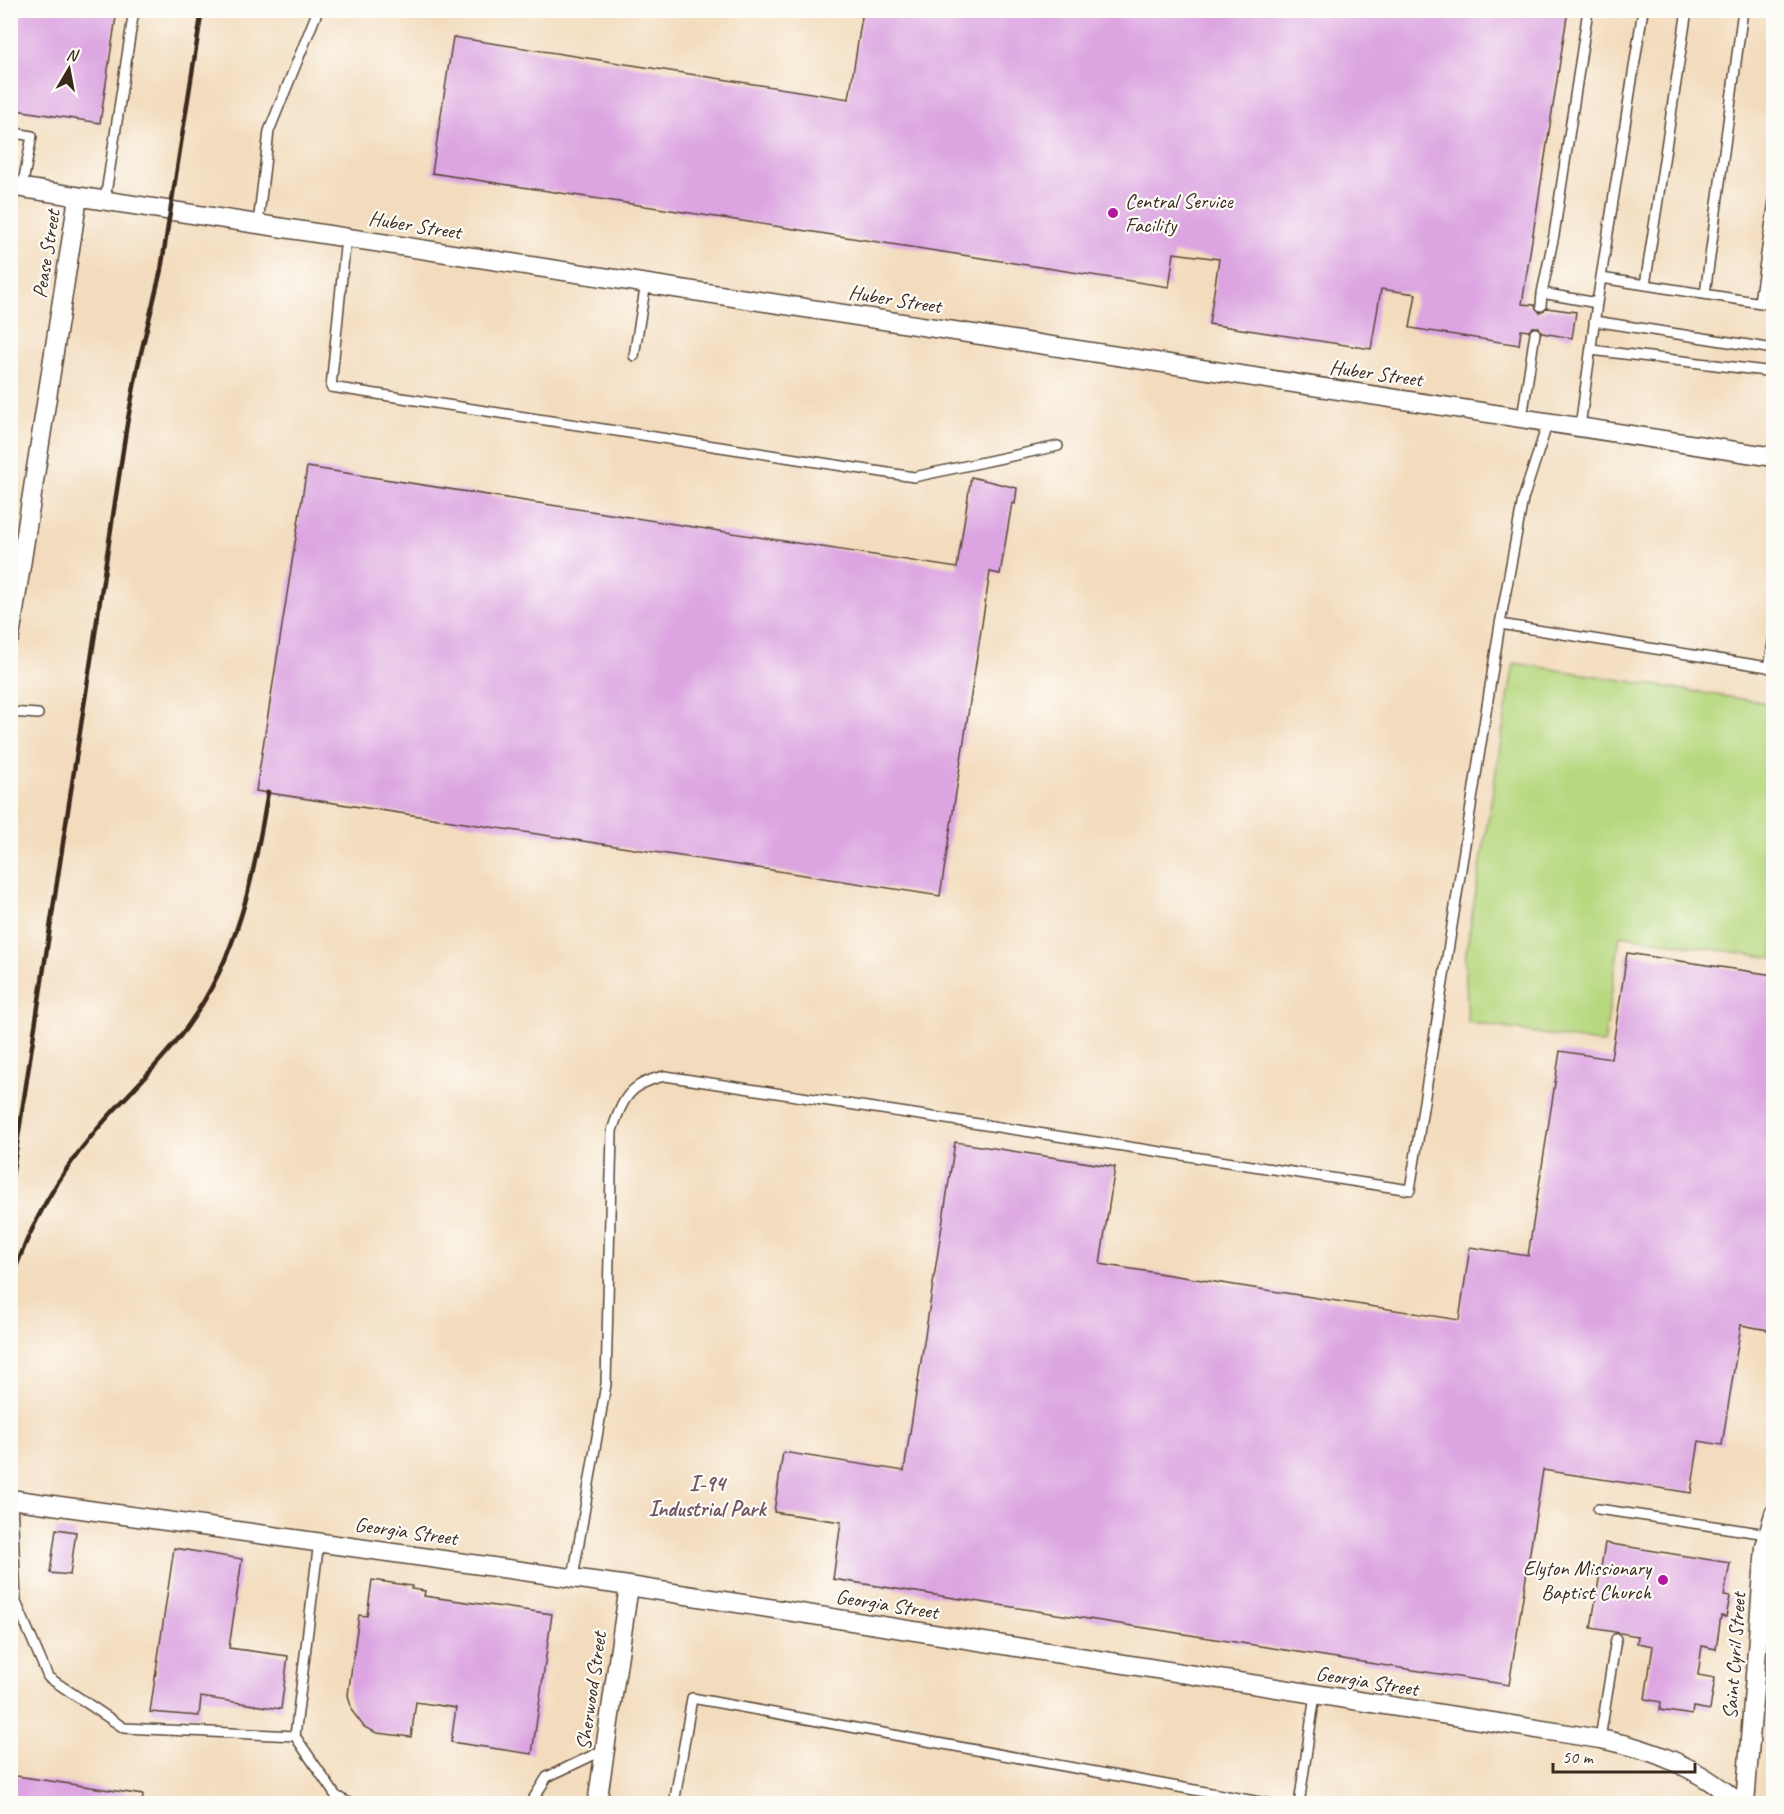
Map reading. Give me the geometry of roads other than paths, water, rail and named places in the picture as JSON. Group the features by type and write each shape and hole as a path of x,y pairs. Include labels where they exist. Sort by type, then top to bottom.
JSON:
{"street":[{"name":"Huber Street","path":"16,187 1773,457"},
{"name":"Pease Street","path":"10,637 78,197"},
{"name":"Georgia Street","path":"11,1499 629,1586 1600,1739 1628,1744 1671,1758 1714,1781 1740,1803"},
{"name":"Saint Cyril Street","path":"1745,1803 1767,1534 1773,1514"},
{"name":"Sherwood Street","path":"597,1803 629,1586"}],"lane":[{"path":"105,200 134,10"},
{"path":"258,224 269,131 318,10"},
{"path":"1540,306 1554,235 1588,10"},
{"path":"1580,427 1594,321 1643,10"},
{"path":"1645,285 1688,10"},
{"path":"1705,294 1743,10"},
{"path":"10,132 32,136 16,187"},
{"path":"1759,302 1773,201"},
{"path":"346,237 331,387 914,477 1058,446"},
{"path":"1601,278 1773,305"},
{"path":"634,356 646,283"},
{"path":"1542,293 1597,303"},
{"path":"1594,321 1773,348"},
{"path":"1522,418 1535,333"},
{"path":"1591,350 1773,372"},
{"path":"573,1578 606,1384 612,1131 620,1106 631,1091 645,1080 665,1076 1410,1190 1500,624 1523,499 1548,422"},
{"path":"1500,624 1771,668 1773,637"},
{"path":"10,712 38,714"},
{"path":"11,1499 16,1602 48,1677 124,1728 295,1736"},
{"path":"1598,1509 1767,1534"},
{"path":"319,1541 295,1736 336,1796 351,1803"},
{"path":"1600,1739 1616,1639"},
{"path":"1299,1803 1315,1695"},
{"path":"674,1803 692,1698 1271,1803"},
{"path":"530,1803 547,1777 606,1749"}],"railway":[{"path":"10,1190 127,424 138,365 161,270 202,10"},
{"path":"10,1284 35,1223 80,1150 154,1068 205,1000 231,944 241,915 257,855 268,792"}],"place":[{"name":"Central Service Facility","path":"1113,213"},
{"name":"Elyton Missionary Baptist Church","path":"1663,1580"}],"district":[{"name":"I-94 Industrial Park","path":"707,1496"}]}
